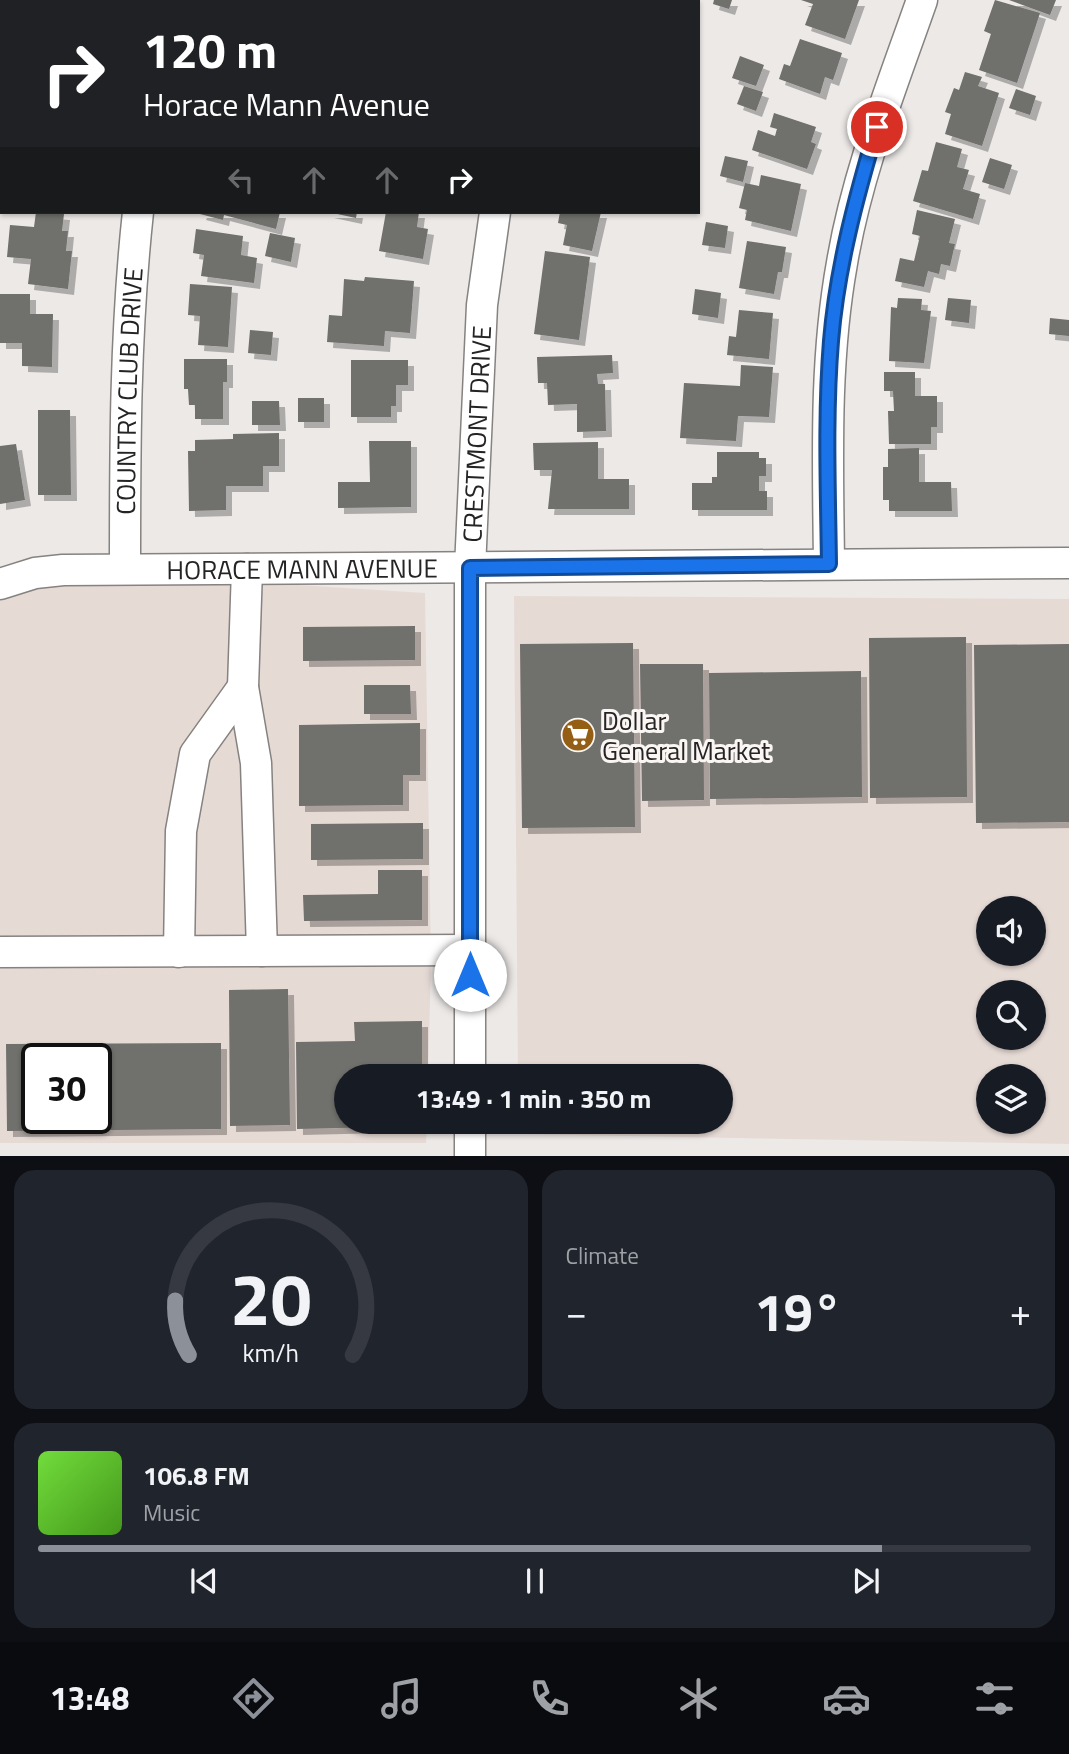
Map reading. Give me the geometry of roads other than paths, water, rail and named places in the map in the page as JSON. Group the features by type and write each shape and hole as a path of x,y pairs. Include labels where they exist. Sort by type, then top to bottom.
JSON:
{"street":[{"path":"829,564 827,400 831,338 842,262 859,186 922,0"},
{"name":"COUNTRY CLUB DRIVE","path":"125,569 124,380 138,214"},
{"name":"CRESTMONT DRIVE","path":"470,1064 470,568 482,305 495,214"},
{"name":"HORACE MANN AVENUE","path":"0,584 35,573 125,569 1069,563"},
{"path":"247,569 243,687 256,763 262,951"},
{"path":"179,952 181,831 195,754 243,687"},
{"path":"0,953 470,950"},
{"path":"470,1134 470,1156"}],"place":[{"name":"Dollar General Market","path":"578,735"}]}
